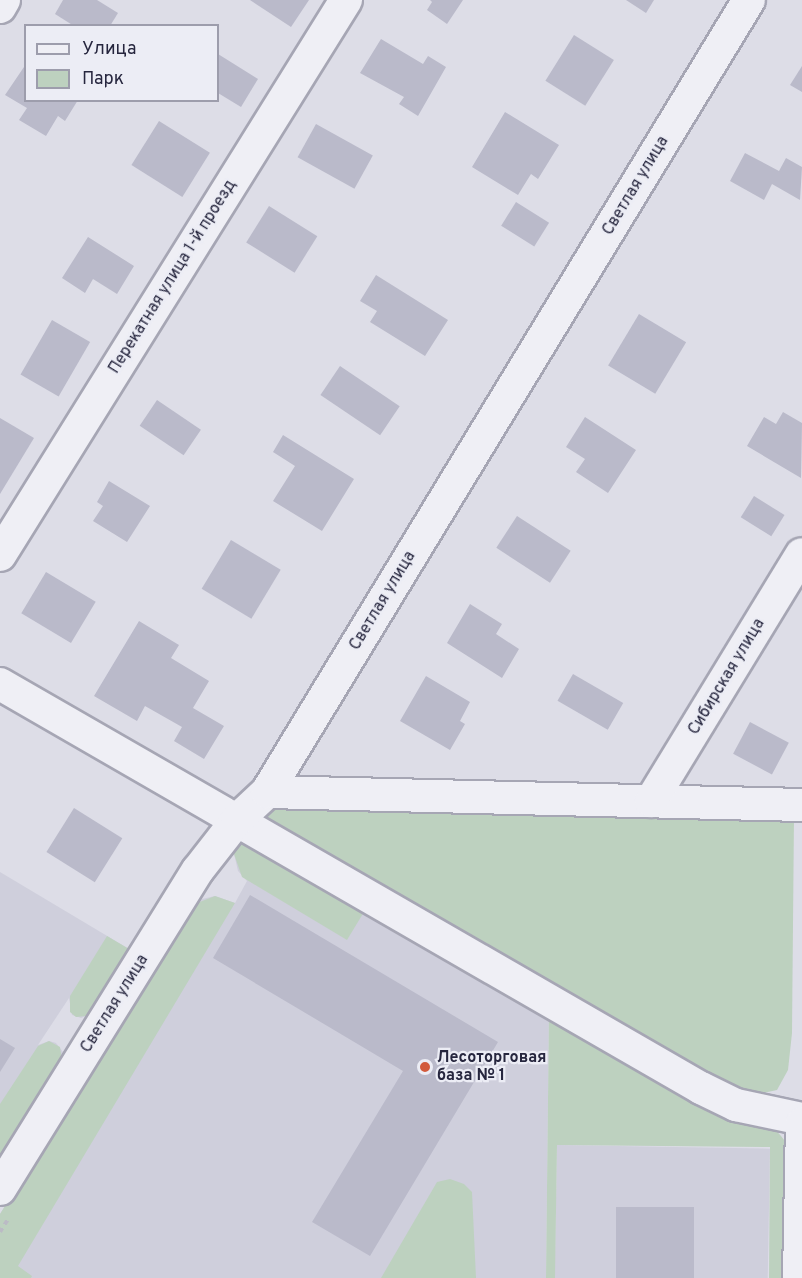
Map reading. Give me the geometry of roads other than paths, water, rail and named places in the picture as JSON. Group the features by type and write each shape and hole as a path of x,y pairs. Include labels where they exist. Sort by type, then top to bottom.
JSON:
{"street":[{"path":"0,7 4,0"},
{"name":"Перекатная улица 1-й проезд","path":"0,555 346,0"},
{"name":"Светлая улица","path":"0,1189 198,870 237,820 267,792 749,0"},
{"name":"Сибирская улица","path":"651,801 802,554"},
{"path":"0,684 701,1088 736,1105 802,1121 799,1278"},
{"path":"267,792 802,805"}],"place":[{"name":"Лесоторговая база № 1","path":"425,1067"}]}
